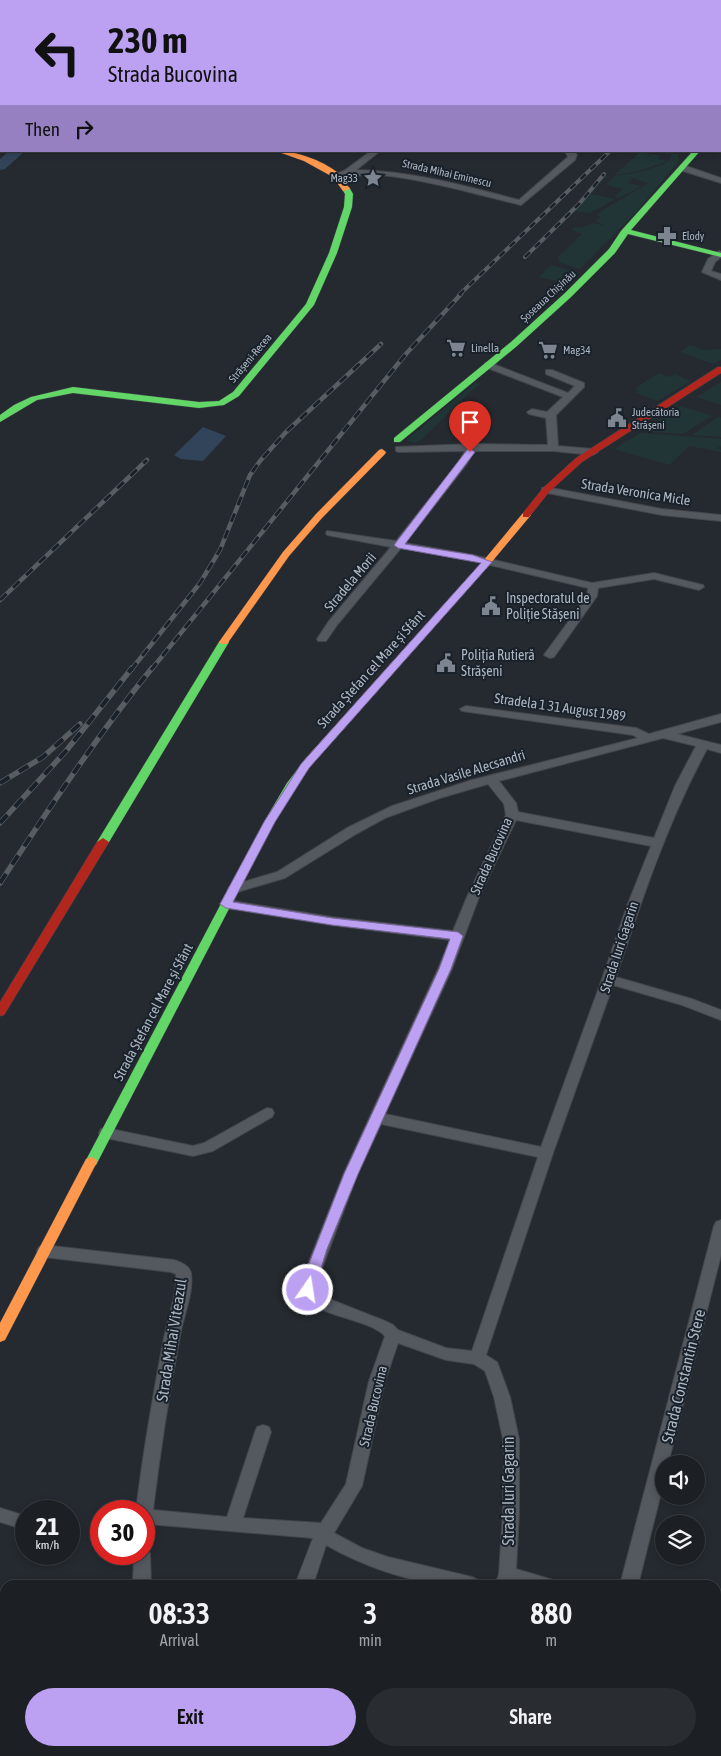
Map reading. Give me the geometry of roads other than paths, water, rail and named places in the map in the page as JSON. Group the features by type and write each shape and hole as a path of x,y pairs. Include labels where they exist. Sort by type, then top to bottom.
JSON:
{"main road":[{"path":"283,152 307,158 342,174"},
{"name":"Șoseaua Chișinău","path":"398,445 568,295 612,251 625,232 696,152"},
{"name":"Strășeni-Recea","path":"0,419 25,401 55,391 73,390 199,405 211,405 229,400 310,305 317,292 333,253 348,207 348,194 342,174"},
{"path":"376,447 392,452 398,445 385,438 512,337 625,232 720,255"},
{"name":"Strada Ștefan cel Mare și Sfânt","path":"0,1336 269,822 305,766 487,562 546,490 564,472 721,369"},
{"path":"263,567 303,517 356,464 376,447"},
{"path":"0,1012 221,646 286,554 376,447"}],"street":[{"path":"342,174 375,152"},
{"name":"Strada Mihai Eminescu","path":"342,174 377,172 406,176 522,203 572,158 573,155 570,152"},
{"path":"683,168 721,181"},
{"path":"720,255 711,262 706,272 713,276 721,277"},
{"path":"488,365 523,376 545,388 568,396"},
{"path":"549,372 581,385 553,411 551,416 554,448"},
{"path":"532,412 551,416"},
{"path":"398,445 554,448 593,452"},
{"name":"Stradela Morii","path":"322,639 464,462 472,447"},
{"name":"Strada Veronica Micle","path":"546,490 654,511 721,518"},
{"path":"331,532 473,558 592,586 654,576 699,587"},
{"path":"550,655 592,596 594,591 592,586"},
{"name":"Stradela 1 31 August 1989","path":"466,710 636,732 649,739"},
{"name":"Strada Vasile Alecsandri","path":"234,889 279,876 366,822 430,798 492,779 591,752 665,735 721,718"},
{"path":"665,735 721,749"},
{"name":"Strada Iuri Gagarin","path":"503,1580 511,1513 511,1439 502,1397 491,1367 478,1358 546,1154 609,979 632,906 681,786 703,745"},
{"name":"Strada Bucovina","path":"306,1580 323,1533 341,1509 354,1486 377,1381 393,1335 388,1329 380,1325 314,1299 308,1290 308,1284 320,1249 351,1174 445,969 473,896 512,815 510,803 492,779"},
{"path":"512,815 657,842"},
{"path":"226,904 332,922 458,936"},
{"path":"609,979 687,1002 721,1015"},
{"path":"106,1133 193,1151 208,1147 267,1113"},
{"path":"377,1118 546,1154"},
{"name":"Strada Constantin Stere","path":"631,1580 721,1226"},
{"name":"Strada Mihai Viteazul","path":"44,1251 174,1266 183,1271 184,1284 172,1336 146,1500"},
{"path":"393,1335 446,1354 478,1358"},
{"path":"233,1525 262,1432"},
{"path":"0,1515 15,1520"},
{"path":"155,1518 323,1533 356,1554 388,1566 450,1580"},
{"path":"142,1565 142,1580"}],"water":[{"path":"203,427 226,436 203,461 181,459 174,455"}],"waterway":[{"path":"0,166 17,152"}],"railway":[{"path":"459,295 609,152"},
{"path":"525,257 579,204 604,174"},
{"path":"151,670 405,355 461,294"},
{"path":"131,670 200,583 220,550 250,475 260,461 286,432 381,344"},
{"path":"0,600 147,460"},
{"path":"0,823 66,751 132,668"},
{"path":"0,883 92,747 152,668"},
{"path":"0,783 43,757 80,724"}],"place":[{"name":"Mag33","path":"373,178"},
{"name":"Elody","path":"667,236"},
{"name":"Linella","path":"456,348"},
{"name":"Mag34","path":"548,350"},
{"name":"Judecătoria Strășeni","path":"617,418"},
{"name":"Inspectoratul de Poliție Stășeni","path":"491,606"},
{"name":"Poliția Rutieră Strășeni","path":"446,663"}]}
